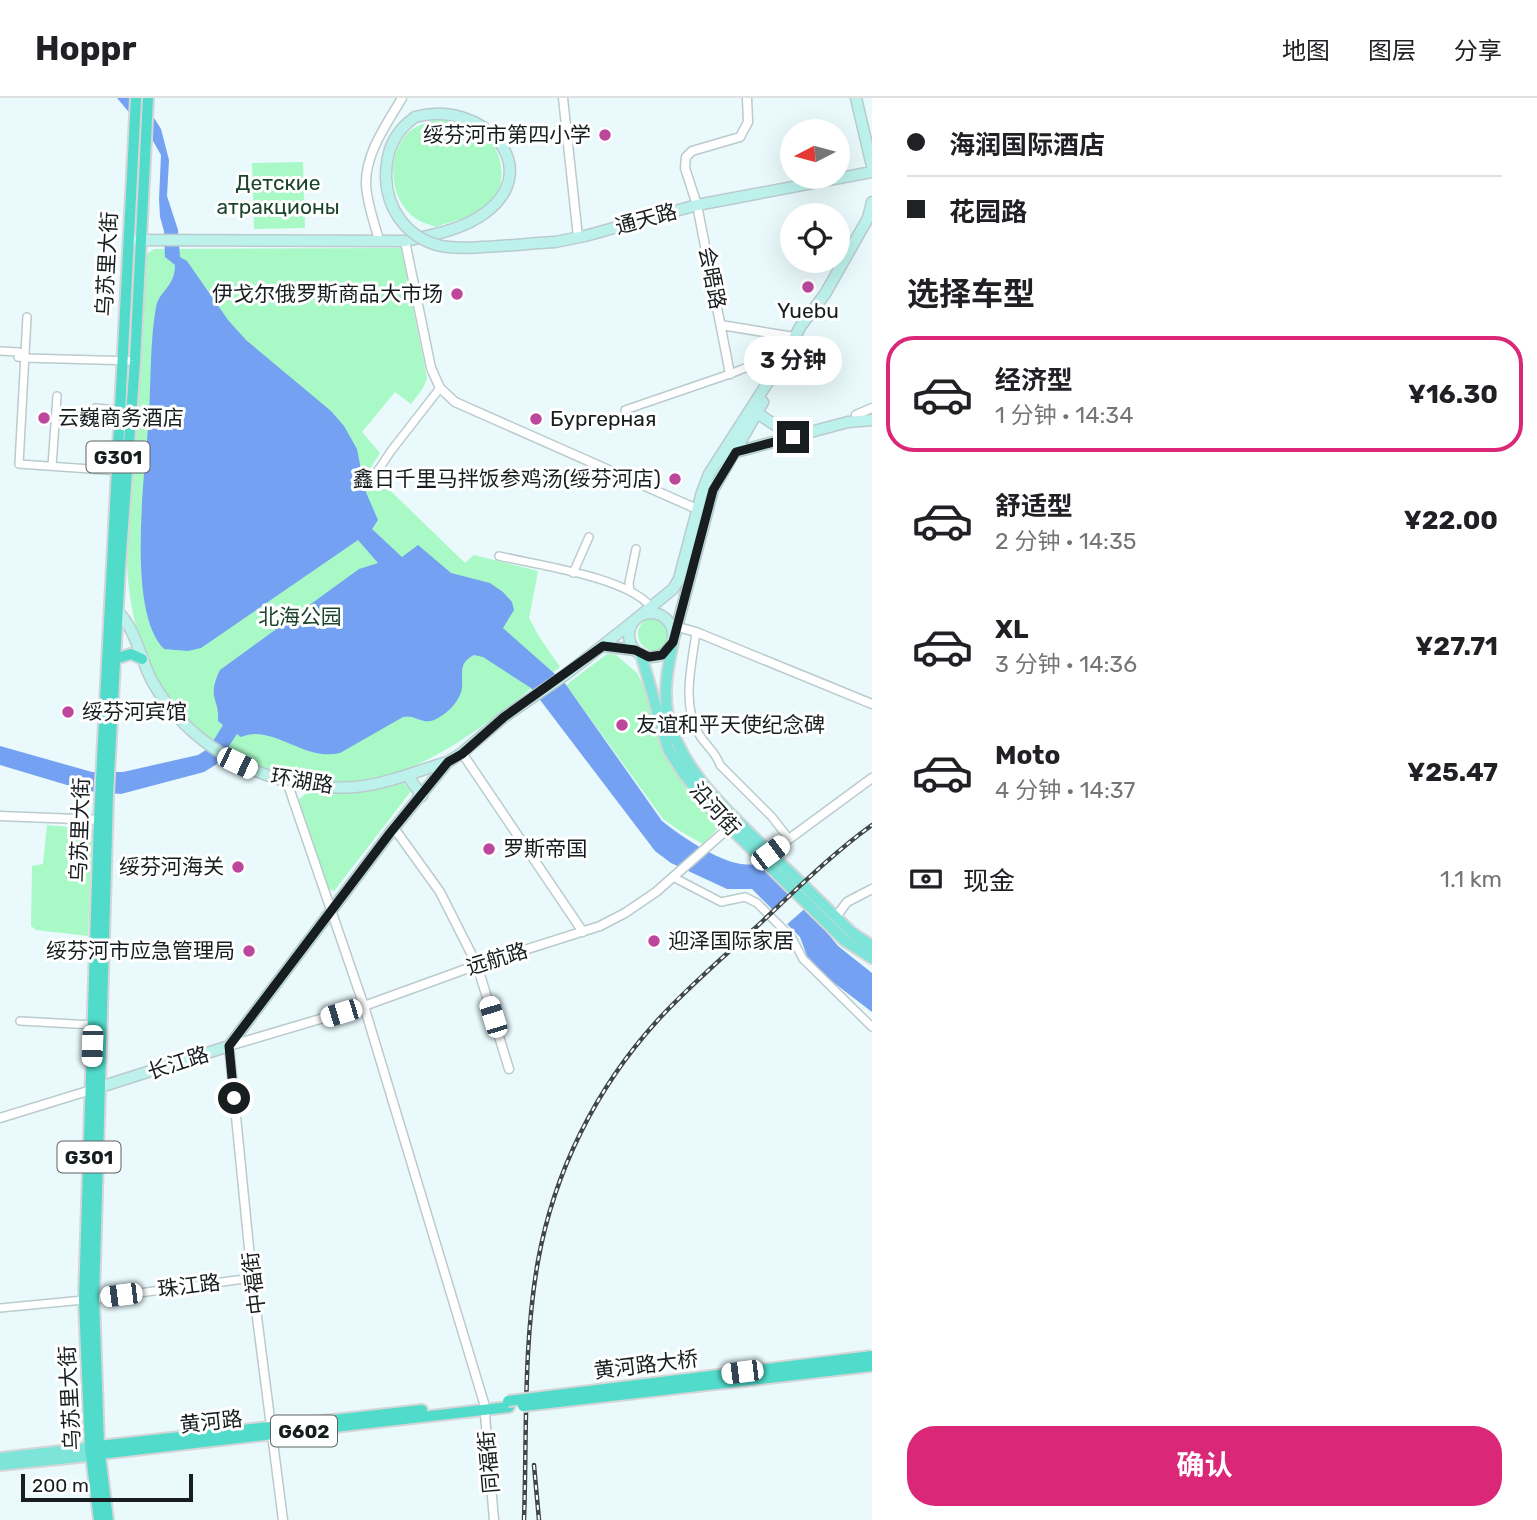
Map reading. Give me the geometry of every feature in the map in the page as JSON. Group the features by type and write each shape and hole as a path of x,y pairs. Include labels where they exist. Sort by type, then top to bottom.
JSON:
{"highway":[{"name":"乌苏里大街","path":"122,471 120,410 135,100"},
{"name":"乌苏里大街","path":"99,1520 89,1299 103,820 122,471 135,361 148,102"},
{"name":"乌苏里大街","path":"105,774 115,659 114,608"},
{"path":"115,659 131,654 142,659"},
{"name":"乌苏里大街","path":"95,1089 93,1025 103,820"},
{"name":"黄河路大桥","path":"509,1404 872,1356"},
{"name":"黄河路大桥","path":"509,1404 872,1366"},
{"name":"黄河路","path":"95,1451 509,1404"},
{"name":"乌苏里大街","path":"95,1451 108,1520"}],"main road":[{"path":"856,98 872,169"},
{"name":"通天路","path":"451,104 431,107 406,123 392,142 386,168 392,206 404,226 413,234 439,246 555,242 697,205 872,169"},
{"path":"127,240 405,241 443,233 477,218 492,207 503,191 510,164 506,144 496,126 481,113"},
{"path":"603,646 638,652 649,657 662,655 673,642 675,625 713,490 758,399 794,337 825,294 870,214 872,202"},
{"path":"734,448 780,374 781,361"},
{"path":"757,413 787,433"},
{"path":"734,448 856,415 872,414"},
{"path":"734,448 848,422 872,420"},
{"name":"长江路","path":"95,1089 229,1046 394,828 448,762 462,754 504,717 603,646 608,639 673,589 679,579 709,474 734,448"},
{"name":"环湖路","path":"114,608 127,621 152,681 167,702 206,742 228,758 264,775 312,786 355,787 448,762"},
{"path":"638,652 631,644 629,634 638,617 650,612 658,613 675,625"},
{"name":"沿河街","path":"673,642 665,685 668,715 678,745 733,824 770,853 851,932 872,946"},
{"name":"沿河街","path":"638,652 668,750 684,774 844,940 872,958"},
{"path":"407,775 422,796"},
{"name":"黄河路","path":"0,1458 95,1451"},
{"name":"黄河路","path":"0,1465 95,1451"}],"street":[{"path":"379,240 366,184 372,150 402,98"},
{"path":"564,98 578,237"},
{"name":"会晤路","path":"730,374 697,205 685,168 686,157 692,151 740,137 748,122 747,98"},
{"path":"405,241 430,368 440,388 455,402 697,509"},
{"path":"27,317 19,464 122,471"},
{"path":"722,325 794,337"},
{"path":"0,351 19,352 19,357 25,358 135,361"},
{"path":"625,411 788,351"},
{"path":"371,481 440,388"},
{"path":"52,466 57,396"},
{"path":"95,408 120,410"},
{"path":"856,415 872,408"},
{"path":"573,573 589,537"},
{"path":"630,591 629,583 636,549"},
{"path":"499,556 573,573 630,591 646,600 651,607"},
{"path":"675,625 872,704"},
{"path":"696,632 688,696 692,718 699,733 718,757 720,765 772,817 789,839"},
{"path":"462,754 583,932"},
{"path":"770,853 872,778"},
{"name":"同福街","path":"287,782 363,1006 484,1406 494,1520"},
{"path":"0,816 103,820"},
{"name":"远航路","path":"229,1046 363,1006 477,965 583,932 625,913 673,877 733,824"},
{"path":"394,828 440,892 477,965 509,1069"},
{"path":"673,877 721,902 745,897 757,903 792,938 803,959 872,1027"},
{"path":"836,917 847,902 872,889"},
{"path":"20,1021 93,1025"},
{"name":"中福街","path":"229,1046 253,1278 283,1520"},
{"name":"长江路","path":"0,1118 95,1089"},
{"name":"珠江路","path":"0,1308 253,1278"}],"green space":[{"path":"436,119 467,123 486,135 498,155 501,177 494,198 486,207 436,227 417,219 404,207 398,197 393,175 396,153 407,134"},
{"name":"Детские атракционы","path":"303,162 305,228 254,229 252,163"},
{"name":"北海公园","path":"401,248 427,378 411,404 395,392 362,432 380,453 369,470 465,563 474,555 538,571 529,618 560,667 479,728 414,766 366,780 340,782 290,776 252,763 220,746 192,724 170,698 152,668 139,636 130,600 127,561 143,264 147,254 154,249"},
{"path":"655,617 667,622 672,634 667,646 655,651 643,646 638,634 643,622"},
{"path":"607,654 616,655 637,673 645,689 665,752 722,824 703,844 663,819 566,685"},
{"path":"404,783 411,791 334,891 325,887 298,800 309,791 347,793"},
{"path":"47,825 92,829 88,936 36,930 31,926 32,866 43,864"}],"water":[{"name":"北海公园","path":"117,98 130,98 154,118 161,129 169,160 167,196 178,230 180,257 187,261 228,320 246,340 331,411 344,426 357,449 365,490 378,520 372,529 402,557 418,545 451,573 490,583 503,592 512,602 514,610 503,628 564,682 662,821 689,841 721,858 741,864 763,865 808,909 838,946 872,973 872,1012 829,979 807,956 800,937 752,889 727,889 671,863 655,851 531,688 483,657 474,655 466,661 462,669 459,697 443,715 430,721 403,717 340,753 314,752 264,735 241,737 237,734 217,764 204,772 121,794 87,791 0,765 0,746 92,772 123,772 198,755 209,748 223,725 218,721 214,693 220,670 359,569 378,563 358,540 201,648 188,651 164,649 152,630 141,572 142,502 154,320 156,307 170,284 175,265 165,257 159,199 161,155 153,141"}],"pier":[{"path":"794,890 809,905 784,927 770,912"}],"railway":[{"path":"524,1520 528,1357 533,1293 545,1228 555,1195 581,1133 615,1074 668,1009 811,876 872,825"},
{"path":"534,1465 539,1520"}],"place":[{"name":"绥芬河市第四小学","path":"605,135"},
{"name":"Yuebu","path":"808,287"},
{"name":"伊戈尔俄罗斯商品大市场","path":"457,294"},
{"name":"云巍商务酒店","path":"44,418"},
{"name":"Бургерная","path":"536,419"},
{"name":"鑫日千里马拌饭参鸡汤(绥芬河店)","path":"675,479"},
{"name":"绥芬河宾馆","path":"68,712"},
{"name":"友谊和平天使纪念碑","path":"622,725"},
{"name":"罗斯帝国","path":"489,849"},
{"name":"绥芬河海关","path":"238,867"},
{"name":"迎泽国际家居","path":"654,941"},
{"name":"绥芬河市应急管理局","path":"249,951"}],"route":[{"path":"234,1098 229,1046 390,833 448,762 462,754 504,717 603,646 635,650 649,657 665,652 673,642 713,490 725,467 736,452 793,437"}]}
